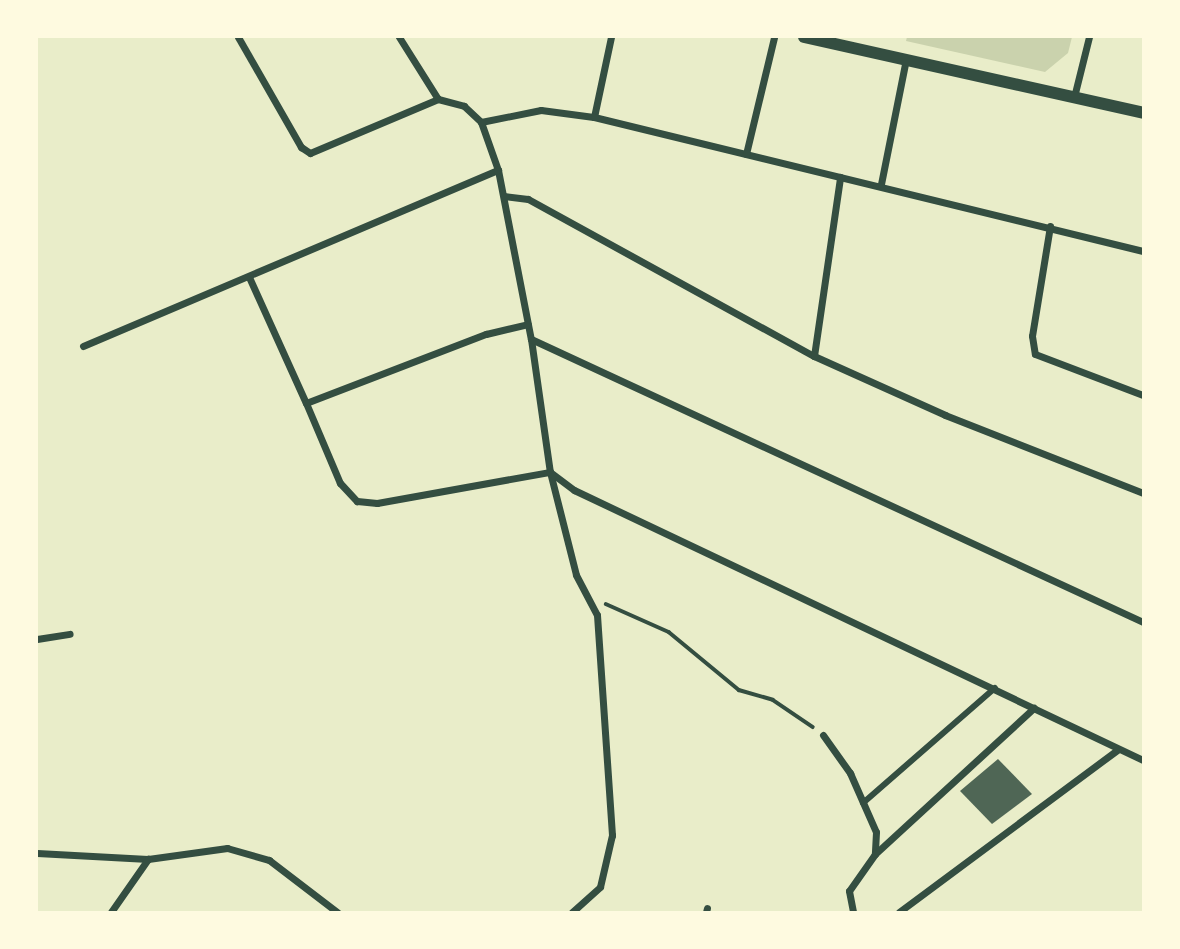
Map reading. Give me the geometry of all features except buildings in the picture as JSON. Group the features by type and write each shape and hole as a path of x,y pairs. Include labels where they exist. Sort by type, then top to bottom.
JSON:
{"street":[{"path":"237,37 301,147 310,153 438,99 464,106 481,122 505,196 531,339 550,472 576,575 597,615 601,647 612,835 600,887 572,912"},
{"path":"399,37 438,99"},
{"path":"594,117 611,37"},
{"path":"746,154 774,37"},
{"path":"804,37 1143,113"},
{"path":"1074,97 1089,37"},
{"path":"881,184 906,59"},
{"path":"481,122 541,110 594,117 840,177 881,184 1143,251"},
{"path":"83,346 498,170"},
{"path":"814,356 840,177"},
{"path":"505,196 528,199 814,356 945,415 1143,493"},
{"path":"1050,226 1032,336 1035,354 1143,395"},
{"path":"249,277 340,483 357,500 377,503 550,472 574,490 995,688 1117,750 1143,760"},
{"path":"306,403 486,334 528,324"},
{"path":"531,339 1143,622"},
{"path":"37,639 70,634"},
{"path":"863,803 995,688"},
{"path":"853,912 849,891 875,854 1034,708"},
{"path":"823,735 850,773 876,832 875,854"},
{"path":"900,912 1117,750"},
{"path":"37,853 148,859 227,848 269,860 337,912"},
{"path":"111,912 148,859"}],"path":[{"path":"586,594 669,632 739,690 783,705 823,735"}],"green space":[{"path":"907,37 1072,37 1068,53 1045,72 906,41"}]}
